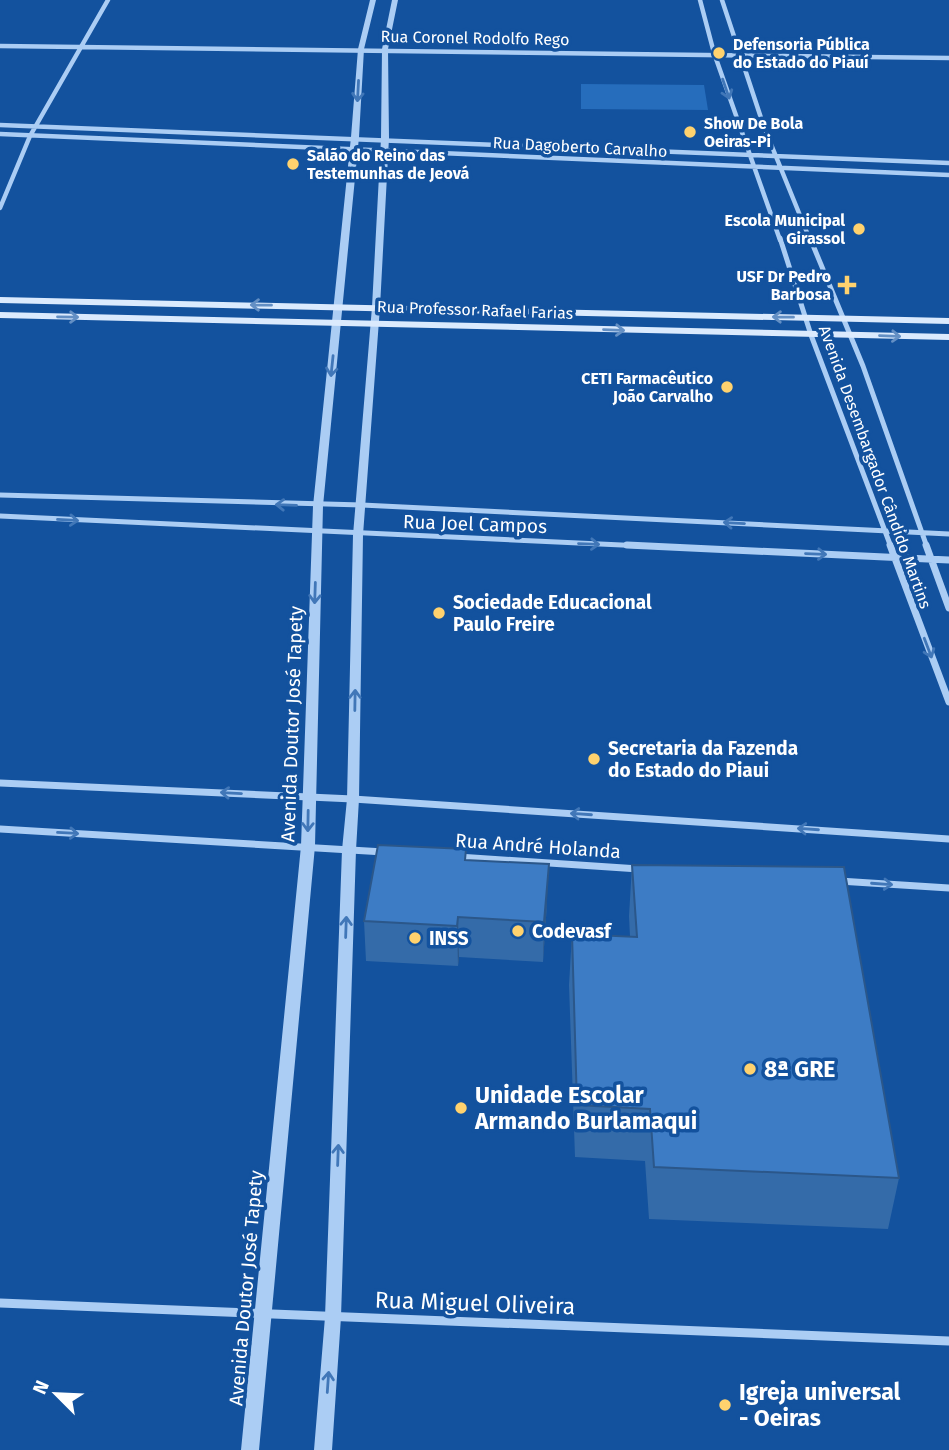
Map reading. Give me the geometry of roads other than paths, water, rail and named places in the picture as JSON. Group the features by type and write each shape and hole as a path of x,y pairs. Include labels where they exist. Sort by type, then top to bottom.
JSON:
{"main road":[{"name":"Rua Professor Rafael Farias","path":"0,300 949,321"},
{"name":"Rua Professor Rafael Farias","path":"0,315 949,337"}],"street":[{"path":"0,208 30,135 108,0"},
{"name":"Avenida Doutor José Tapety","path":"250,1450 308,846 318,506 354,143 360,49 373,0"},
{"path":"323,1450 333,1317 353,799 358,535 376,307 384,144 385,49 395,0"},
{"name":"Avenida Desembargador Cândido Martins","path":"700,0 714,53 808,318 811,335 887,530 894,558 949,702"},
{"name":"Avenida Desembargador Cândido Martins","path":"722,0 737,54 780,169 851,334 949,608"},
{"name":"Rua Coronel Rodolfo Rego","path":"0,46 949,58"},
{"name":"Rua Dagoberto Carvalho","path":"0,125 384,144 780,169 949,175"},
{"name":"Rua Dagoberto Carvalho","path":"0,134 949,163"},
{"name":"Rua Joel Campos","path":"0,495 318,506 362,505 949,534"},
{"name":"Rua Joel Campos","path":"0,516 358,535 949,560"},
{"name":"Rua André Holanda","path":"0,783 353,799 949,839"},
{"path":"0,829 390,853"},
{"name":"Rua André Holanda","path":"446,856 656,870"},
{"path":"823,880 949,888"},
{"name":"Rua Miguel Oliveira","path":"0,1303 949,1341"}],"place":[{"name":"Defensoria Pública do Estado do Piauí","path":"719,53"},
{"name":"Show De Bola Oeiras-Pi","path":"690,132"},
{"name":"Salão do Reino das Testemunhas de Jeová","path":"293,164"},
{"name":"Escola Municipal Girassol","path":"859,229"},
{"name":"USF Dr Pedro Barbosa","path":"847,285"},
{"name":"CETI Farmacêutico João Carvalho","path":"727,387"},
{"name":"Sociedade Educacional Paulo Freire","path":"439,613"},
{"name":"Secretaria da Fazenda do Estado do Piaui","path":"594,759"},
{"name":"Codevasf","path":"518,931"},
{"name":"INSS","path":"415,938"},
{"name":"8ª GRE","path":"750,1069"},
{"name":"Unidade Escolar Armando Burlamaqui","path":"461,1108"},
{"name":"Igreja universal - Oeiras","path":"725,1405"}]}
